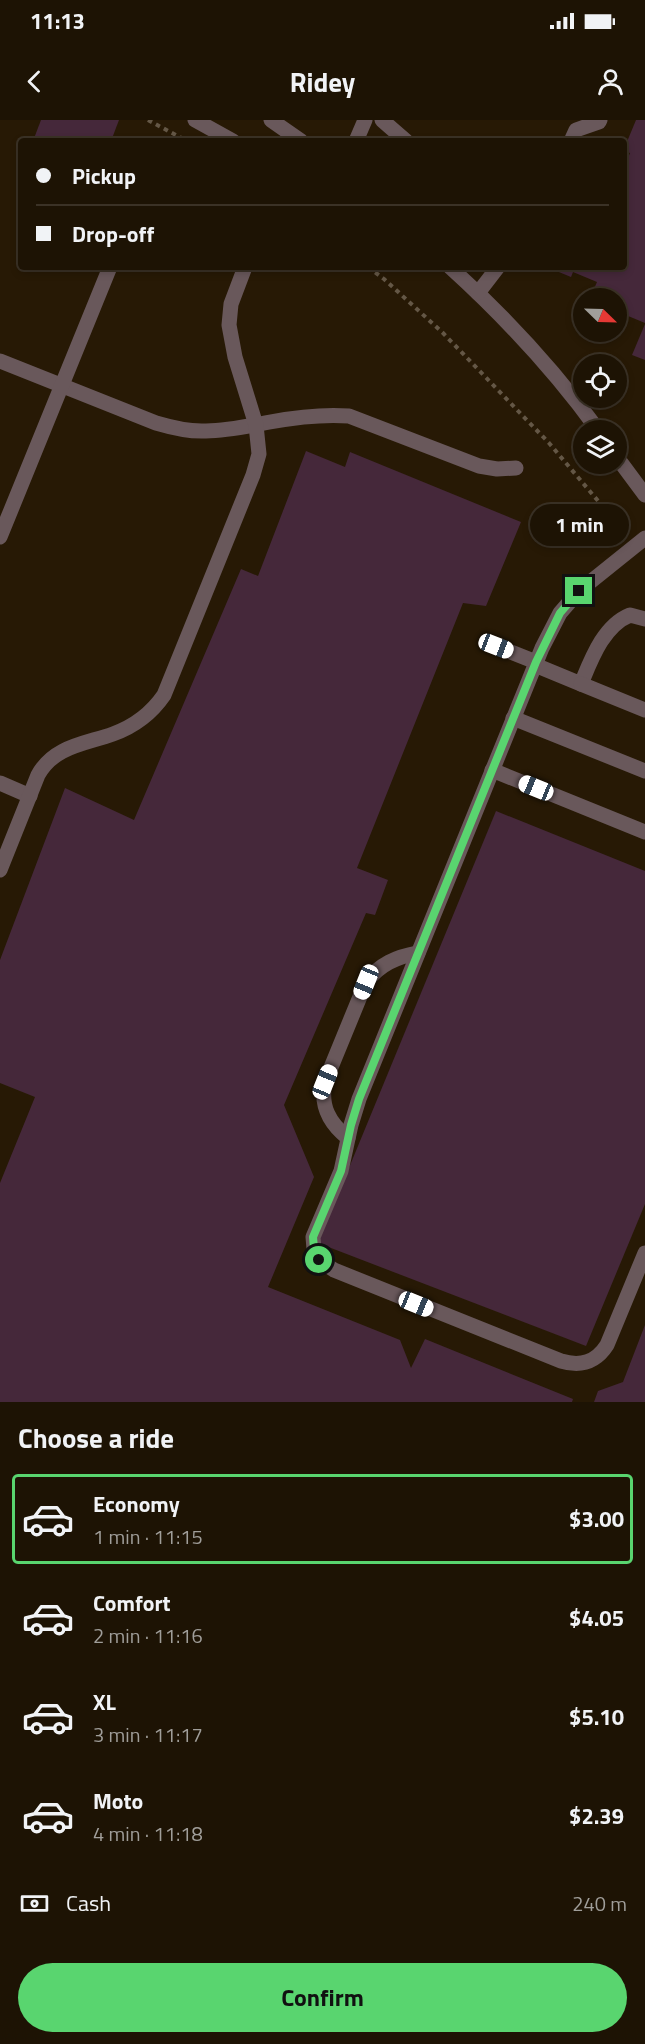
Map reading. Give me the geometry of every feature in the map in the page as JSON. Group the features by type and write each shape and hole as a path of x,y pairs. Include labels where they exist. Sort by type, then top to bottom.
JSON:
{"street":[{"path":"195,120 228,138"},
{"path":"271,120 297,138"},
{"path":"357,138 365,120"},
{"path":"382,120 403,138"},
{"path":"573,138 576,130 600,120"},
{"path":"0,537 109,270"},
{"path":"0,870 38,775 51,758 66,749 133,725 151,711 164,694 253,475 259,454 256,425 235,357 229,325 231,304 244,270"},
{"path":"453,270 478,293 568,389 591,420"},
{"path":"478,293 496,270"},
{"path":"0,361 156,423 178,429 218,431 297,417 349,416 479,466 497,470 516,468"},
{"path":"627,471 645,495"},
{"path":"645,538 579,591 560,613 535,663 359,1099 341,1171 313,1237 314,1249 319,1260 333,1270 561,1362 583,1363 603,1352 611,1338 645,1253"},
{"path":"581,684 597,649 614,626 630,615 645,619"},
{"path":"496,646 645,710"},
{"path":"513,718 645,771"},
{"path":"492,770 645,832"},
{"path":"0,783 30,796"},
{"path":"348,1138 332,1123 326,1113 323,1092 325,1082 366,982 373,973 392,959 418,953"}],"path":[{"path":"148,120 181,138"},
{"path":"372,270 443,333 549,443 622,528"}],"building":[{"path":"41,120 119,120 112,138 34,138"},
{"path":"636,120 645,120 645,323 627,316 627,288 594,288 597,282 573,272 571,277 554,270 627,270 627,160 630,153 627,152 627,142"},
{"path":"645,324 645,360 632,355"},
{"path":"306,451 345,467 350,452 521,522 486,606 463,603 357,868 388,880 375,915 366,913 284,1105 314,1177 268,1287 400,1340 411,1368 425,1339 573,1399 572,1402 0,1402 0,1183 35,1097 0,1083 0,960 65,788 134,820 241,569 258,576"},
{"path":"496,811 645,871 645,1204 586,1346 318,1243"},
{"path":"645,1325 645,1402 594,1402 598,1391 623,1382"}],"route":[{"path":"319,1260 314,1249 313,1237 341,1171 359,1099 542,648 560,613 579,591"}]}
